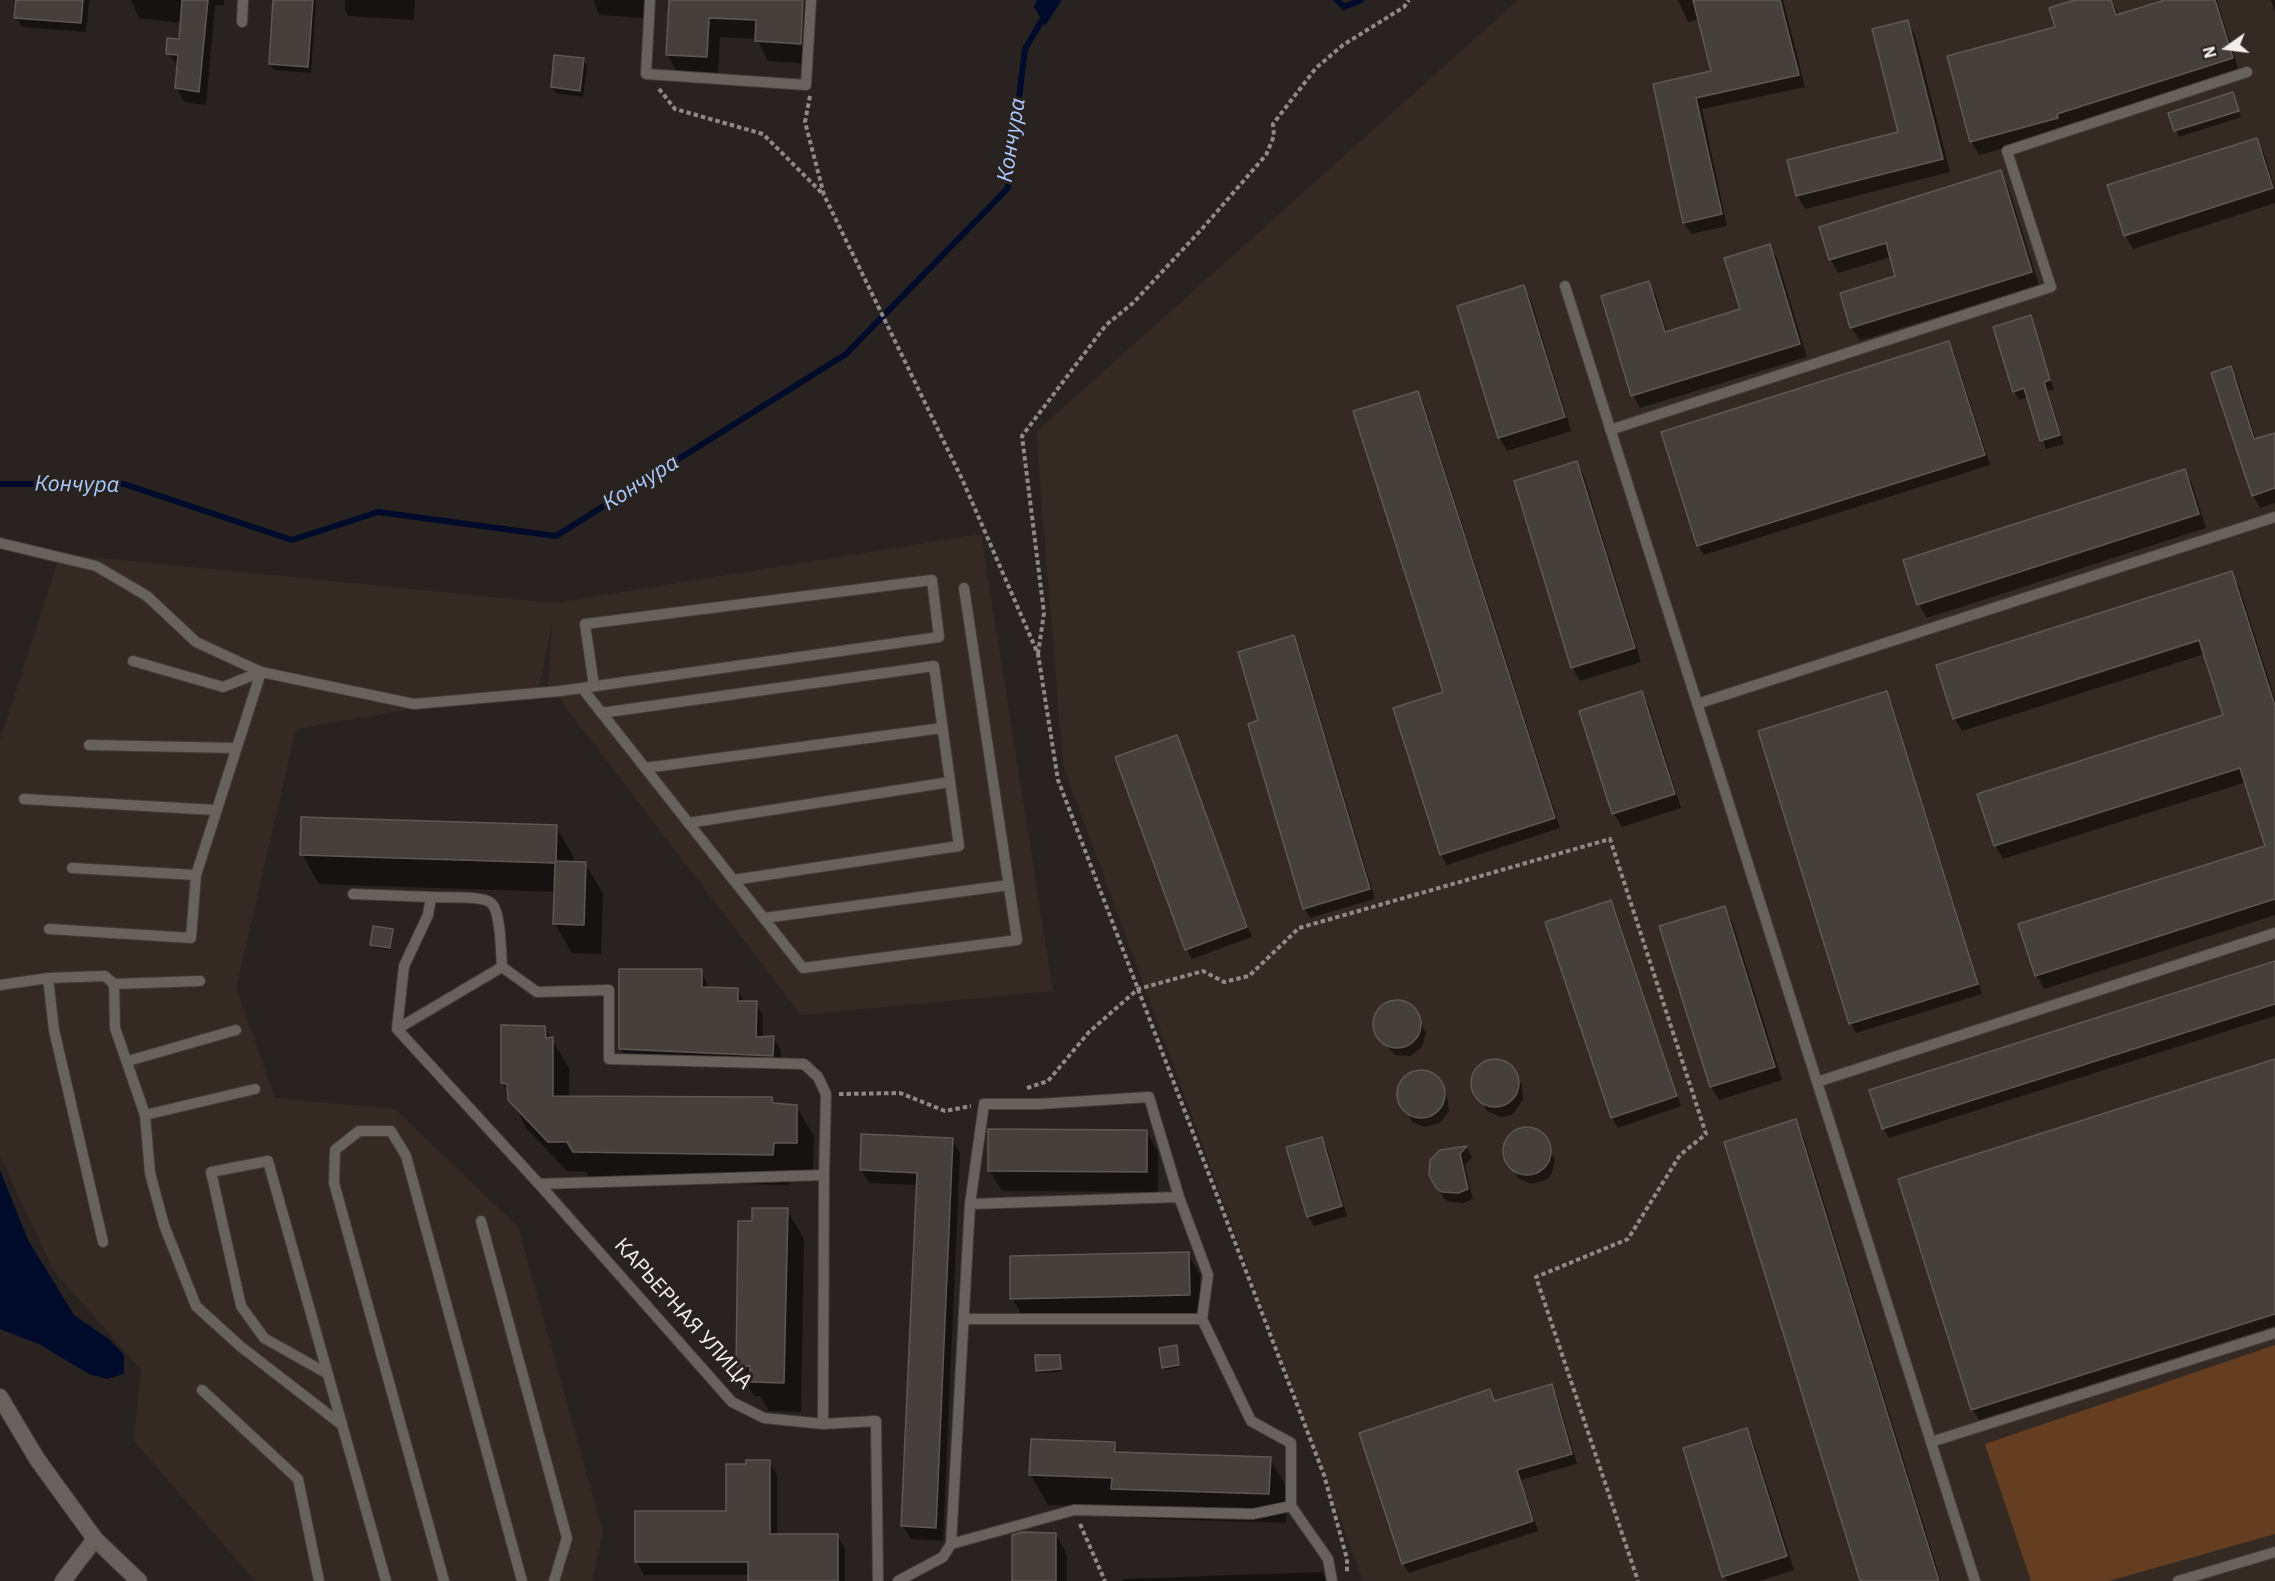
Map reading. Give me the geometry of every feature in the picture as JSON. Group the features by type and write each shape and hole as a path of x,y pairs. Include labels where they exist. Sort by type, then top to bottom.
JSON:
{"main road":[{"path":"0,1397 37,1460 95,1539 139,1581"},
{"path":"63,1581 95,1539"}],"lane":[{"path":"242,22 243,0"},
{"path":"650,0 646,74 806,85 811,0"},
{"path":"1610,430 2051,287 2007,151 2247,72"},
{"path":"1565,286 1975,1581"},
{"path":"1697,704 2275,517"},
{"path":"0,543 96,566 147,596 196,642 261,672 414,704 582,688 939,637 932,580 585,624 594,686"},
{"path":"582,688 803,968 1017,940 964,588"},
{"path":"133,661 223,687 261,672"},
{"path":"601,712 934,666 959,846 733,880"},
{"path":"49,929 191,938 196,875 214,810 261,672"},
{"path":"645,768 942,728"},
{"path":"89,745 235,748"},
{"path":"688,822 950,782"},
{"path":"24,799 214,810"},
{"path":"72,868 196,875"},
{"path":"764,918 1009,885"},
{"path":"353,894 485,899 493,904 497,912 502,967 537,992 609,990 609,1059 804,1064 818,1077 826,1094 823,1424"},
{"path":"398,1029 404,966 428,915 431,897"},
{"path":"1817,1082 2275,933"},
{"path":"398,1029 502,967"},
{"path":"0,985 48,978 105,976 114,984 200,981"},
{"path":"48,978 54,1030 103,1242"},
{"path":"114,984 115,1028 145,1115 150,1173 164,1225 196,1306 240,1346 342,1425"},
{"name":"КАРЬЕРНАЯ УЛИЦА","path":"398,1029 732,1402 764,1418 823,1424 876,1421 878,1581"},
{"path":"128,1061 236,1030"},
{"path":"145,1115 255,1089"},
{"path":"898,1581 943,1557 951,1544 970,1204 984,1104 1039,1104 1149,1097 1179,1197 1208,1275 1202,1319 1251,1421 1291,1443 1291,1506 1328,1559 1332,1581"},
{"path":"444,1581 334,1183 335,1150 358,1131 391,1131 406,1156 522,1581"},
{"path":"328,1374 264,1338 241,1306 211,1172 268,1161 387,1581"},
{"path":"539,1184 824,1175"},
{"path":"970,1204 1179,1197"},
{"path":"481,1221 567,1538 554,1581"},
{"path":"964,1319 1202,1319"},
{"path":"1931,1442 2275,1333"},
{"path":"202,1390 298,1479 319,1581"},
{"path":"951,1544 1074,1510 1253,1514 1291,1506"},
{"path":"2178,1581 2275,1552"}],"path":[{"path":"1038,654 1044,613 1022,436 1106,325 1133,303 1202,230 1266,155 1274,136 1273,124 1316,68 1343,45 1404,7 1409,0"},
{"path":"675,109 763,134 824,195 962,479 1038,654 1058,780 1324,1475 1347,1559 1347,1581"},
{"path":"1016,1092 1048,1081 1089,1032 1138,989 1203,971 1224,982 1249,976 1299,928 1610,839 1706,1134 1680,1155 1628,1239 1536,1277 1638,1581"},
{"path":"826,1094 900,1093 945,1111 984,1104"},
{"path":"1074,1510 1105,1581"}],"shaded area":[{"path":"1518,0 2275,0 2275,1581 1363,1581 1063,765 1036,432"},
{"path":"981,534 1053,991 801,1015 548,684 552,624 539,687 296,729 236,988 275,1098 395,1109 518,1227 603,1533 592,1581 255,1581 134,1441 141,1370 53,1270 0,1156 0,741 60,554 554,603"},
{"path":"2275,1345 2275,1534 2109,1581 2031,1581 1985,1444"}],"water":[{"path":"1037,0 1062,0 1045,26 1034,7"},
{"path":"0,1170 28,1240 74,1315 110,1340 124,1355 124,1374 107,1379 89,1374 39,1344 0,1329"}],"building":[{"path":"16,0 83,0 81,23 14,18"},
{"path":"182,0 208,0 199,92 175,88 178,55 166,54 167,38 179,39"},
{"path":"273,0 313,0 308,67 269,64"},
{"path":"669,0 803,0 801,44 755,41 756,20 709,18 707,57 666,55"},
{"path":"1693,0 1780,0 1799,75 1696,98 1722,214 1683,223 1653,84 1711,71"},
{"path":"2074,0 2111,0 2116,15 2165,0 2215,0 2233,58 2057,114 2058,118 1970,142 1947,56 2055,27 2049,8"},
{"path":"1908,20 1943,159 1796,196 1787,160 1898,132 1872,29"},
{"path":"554,55 584,58 580,91 551,87"},
{"path":"2233,92 2239,111 2174,131 2168,113"},
{"path":"2257,138 2273,188 2124,236 2107,185"},
{"path":"2001,170 2032,272 1850,328 1840,293 1895,276 1886,243 1829,260 1819,227"},
{"path":"1770,244 1800,344 1631,396 1601,296 1649,281 1665,332 1740,309 1724,258"},
{"path":"1524,285 1565,417 1498,438 1457,306"},
{"path":"2031,315 2050,380 2044,382 2060,435 2040,441 2024,388 2013,392 1993,327"},
{"path":"1949,341 1985,455 1697,546 1661,432"},
{"path":"2231,366 2254,439 2275,433 2275,488 2252,496 2211,373"},
{"path":"1418,391 1555,818 1440,855 1393,708 1443,692 1353,411"},
{"path":"1577,461 1635,648 1571,668 1514,481"},
{"path":"2185,469 2199,514 1917,605 1903,560"},
{"path":"2232,571 2275,706 2275,899 2035,976 2018,924 2265,846 2240,768 1994,846 1977,794 2223,715 2199,640 1953,719 1936,665"},
{"path":"1294,635 1370,889 1303,909 1248,724 1258,720 1238,652"},
{"path":"1642,691 1675,794 1612,814 1579,711"},
{"path":"1887,691 1978,984 1849,1024 1758,731"},
{"path":"1177,735 1247,927 1185,950 1115,757"},
{"path":"301,817 557,825 556,861 586,862 584,925 553,924 555,863 300,855"},
{"path":"1611,900 1677,1096 1611,1118 1545,922"},
{"path":"1725,906 1775,1067 1710,1087 1659,926"},
{"path":"373,926 393,929 390,948 370,945"},
{"path":"2275,961 2275,1004 1882,1129 1869,1090"},
{"path":"619,969 702,969 702,987 738,988 738,1001 757,1001 756,1037 774,1036 773,1056 619,1049"},
{"path":"1397,1000 1414,1007 1421,1024 1414,1041 1397,1048 1380,1041 1373,1024 1380,1007"},
{"path":"501,1025 545,1026 546,1038 553,1037 553,1096 772,1097 773,1103 797,1105 797,1143 774,1143 773,1155 573,1152 567,1142 548,1142 508,1100 507,1084 501,1083"},
{"path":"1495,1059 1512,1066 1519,1083 1512,1100 1495,1107 1478,1100 1471,1083 1478,1066"},
{"path":"2275,1059 2275,1314 1971,1410 1898,1179"},
{"path":"1421,1070 1438,1077 1445,1094 1438,1111 1421,1118 1404,1111 1397,1094 1404,1077"},
{"path":"1796,1119 1939,1581 1860,1581 1724,1142"},
{"path":"1527,1127 1544,1134 1551,1151 1544,1168 1527,1175 1510,1168 1503,1151 1510,1134"},
{"path":"988,1129 1147,1130 1147,1172 988,1171"},
{"path":"861,1134 953,1138 936,1528 901,1526 917,1173 860,1170"},
{"path":"1322,1137 1342,1206 1307,1217 1286,1147"},
{"path":"1467,1146 1460,1154 1468,1189 1458,1193 1442,1192 1436,1188 1429,1175 1430,1160 1440,1150"},
{"path":"752,1208 788,1208 784,1383 750,1382 750,1366 736,1367 738,1221 752,1221"},
{"path":"1189,1252 1190,1295 1010,1299 1010,1256"},
{"path":"1177,1345 1179,1365 1162,1368 1159,1348"},
{"path":"1035,1355 1060,1355 1061,1369 1036,1371"},
{"path":"1552,1384 1572,1454 1517,1470 1533,1521 1402,1564 1359,1433 1490,1389 1494,1401"},
{"path":"1747,1428 1787,1556 1722,1577 1683,1448"},
{"path":"1031,1439 1115,1442 1115,1452 1271,1457 1269,1494 1111,1489 1112,1478 1029,1475"},
{"path":"746,1460 770,1460 770,1534 838,1534 838,1581 748,1581 748,1562 635,1562 635,1511 726,1511 726,1464 746,1464"},
{"path":"1022,1532 1056,1533 1056,1581 1012,1581 1012,1535"}],"waterway":[{"name":"Кончура","path":"0,484 124,484 292,540 378,512 556,536 846,354 1008,188 1025,49 1054,0"},
{"name":"Кончура","path":"1337,0 1344,7 1361,0"}]}
